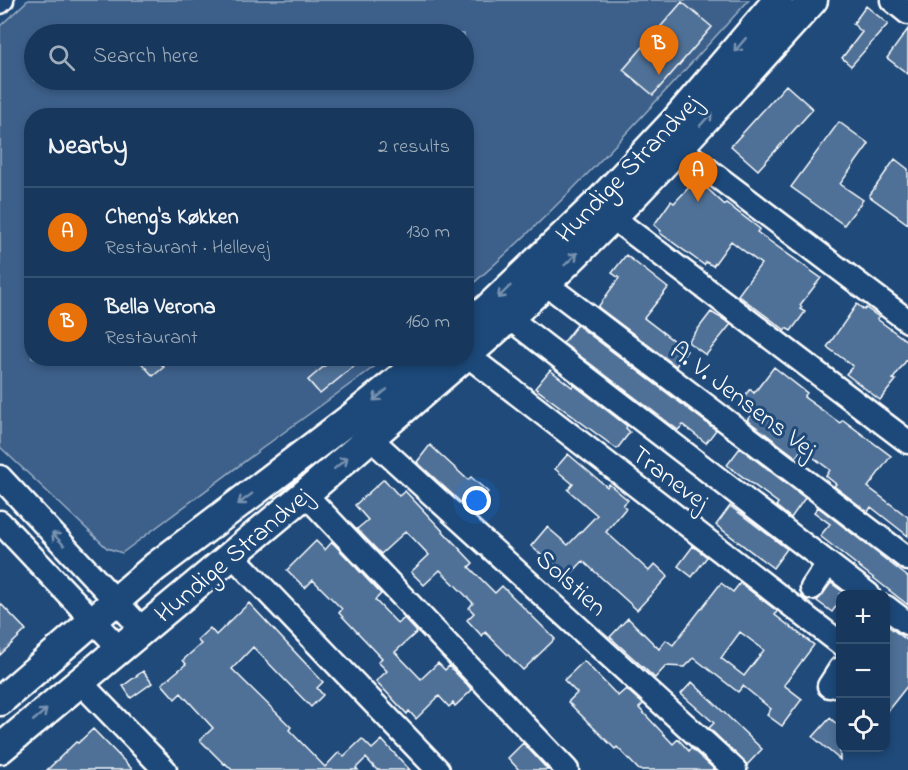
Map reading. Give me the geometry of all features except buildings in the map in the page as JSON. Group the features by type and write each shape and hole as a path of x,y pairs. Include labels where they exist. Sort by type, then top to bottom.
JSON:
{"main road":[{"name":"Hundige Strandvej","path":"474,320 601,200 675,121 778,0"},
{"name":"Hundige Strandvej","path":"474,349 546,284 613,218 681,147 813,0"},
{"name":"Hundige Strandvej","path":"0,701 155,567 351,418 415,366"},
{"name":"Hundige Strandvej","path":"0,749 454,366"}],"street":[{"path":"892,0 908,13"},
{"path":"681,147 908,321"},
{"path":"613,218 908,442"},
{"name":"A. V. Jensens Vej","path":"546,284 908,559"},
{"path":"509,318 862,590"},
{"name":"Tranevej","path":"474,362 836,640"},
{"name":"Solstien","path":"370,438 394,457 735,770"},
{"path":"0,477 142,629"},
{"path":"305,494 567,770"},
{"path":"0,522 118,648"},
{"path":"232,555 438,770"},
{"path":"812,588 827,565"},
{"path":"890,611 907,623"},
{"path":"80,682 165,770"}],"shaded area":[{"path":"28,0 749,0 577,185 474,283 474,108 24,108 24,366 375,366 122,553 107,548 0,447 0,26"}],"place":[{"name":"Bella Verona","path":"659,75"},
{"name":"Cheng's Køkken","path":"698,202"}]}
